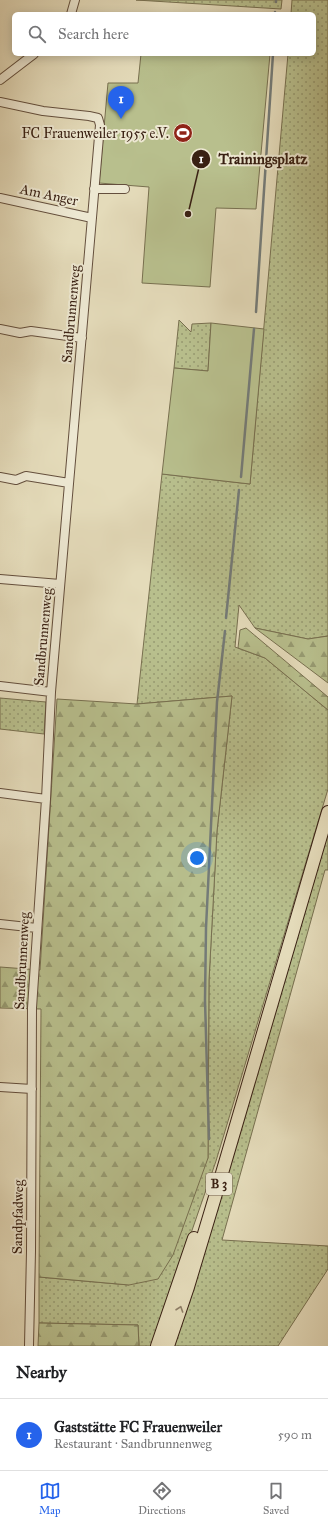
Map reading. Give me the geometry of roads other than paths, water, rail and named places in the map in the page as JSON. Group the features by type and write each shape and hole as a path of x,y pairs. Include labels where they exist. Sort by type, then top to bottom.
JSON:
{"main road":[{"name":"B 3","path":"168,1346 188,1288 328,812"},
{"name":"B 3","path":"157,1346 209,1196 266,1020"}],"street":[{"path":"72,12 75,0"},
{"path":"0,80 31,56"},
{"name":"Sandbrunnenweg","path":"0,102 43,111 98,118 100,125 51,692 46,799 32,1008 32,1089"},
{"path":"94,189 125,190"},
{"name":"Am Anger","path":"0,198 92,218"},
{"path":"0,329 20,333 31,331 82,338"},
{"path":"0,477 16,480 26,476 69,483"},
{"path":"0,580 60,584"},
{"path":"0,686 51,692"},
{"path":"0,793 46,799"},
{"path":"0,924 37,928"},
{"path":"0,1087 32,1089"},
{"name":"Sandpfadweg","path":"29,1346 32,1089"}],"waterway":[{"path":"256,312 273,56"},
{"path":"241,477 254,329"},
{"path":"226,618 239,490"},
{"path":"209,1139 205,1000 206,928 217,702 225,631"}],"place":[{"name":"Gaststätte FC Frauenweiler","path":"121,119"},
{"name":"FC Frauenweiler 1955 e.V.","path":"183,133"},
{"name":"Trainingsplatz","path":"188,214"}]}
